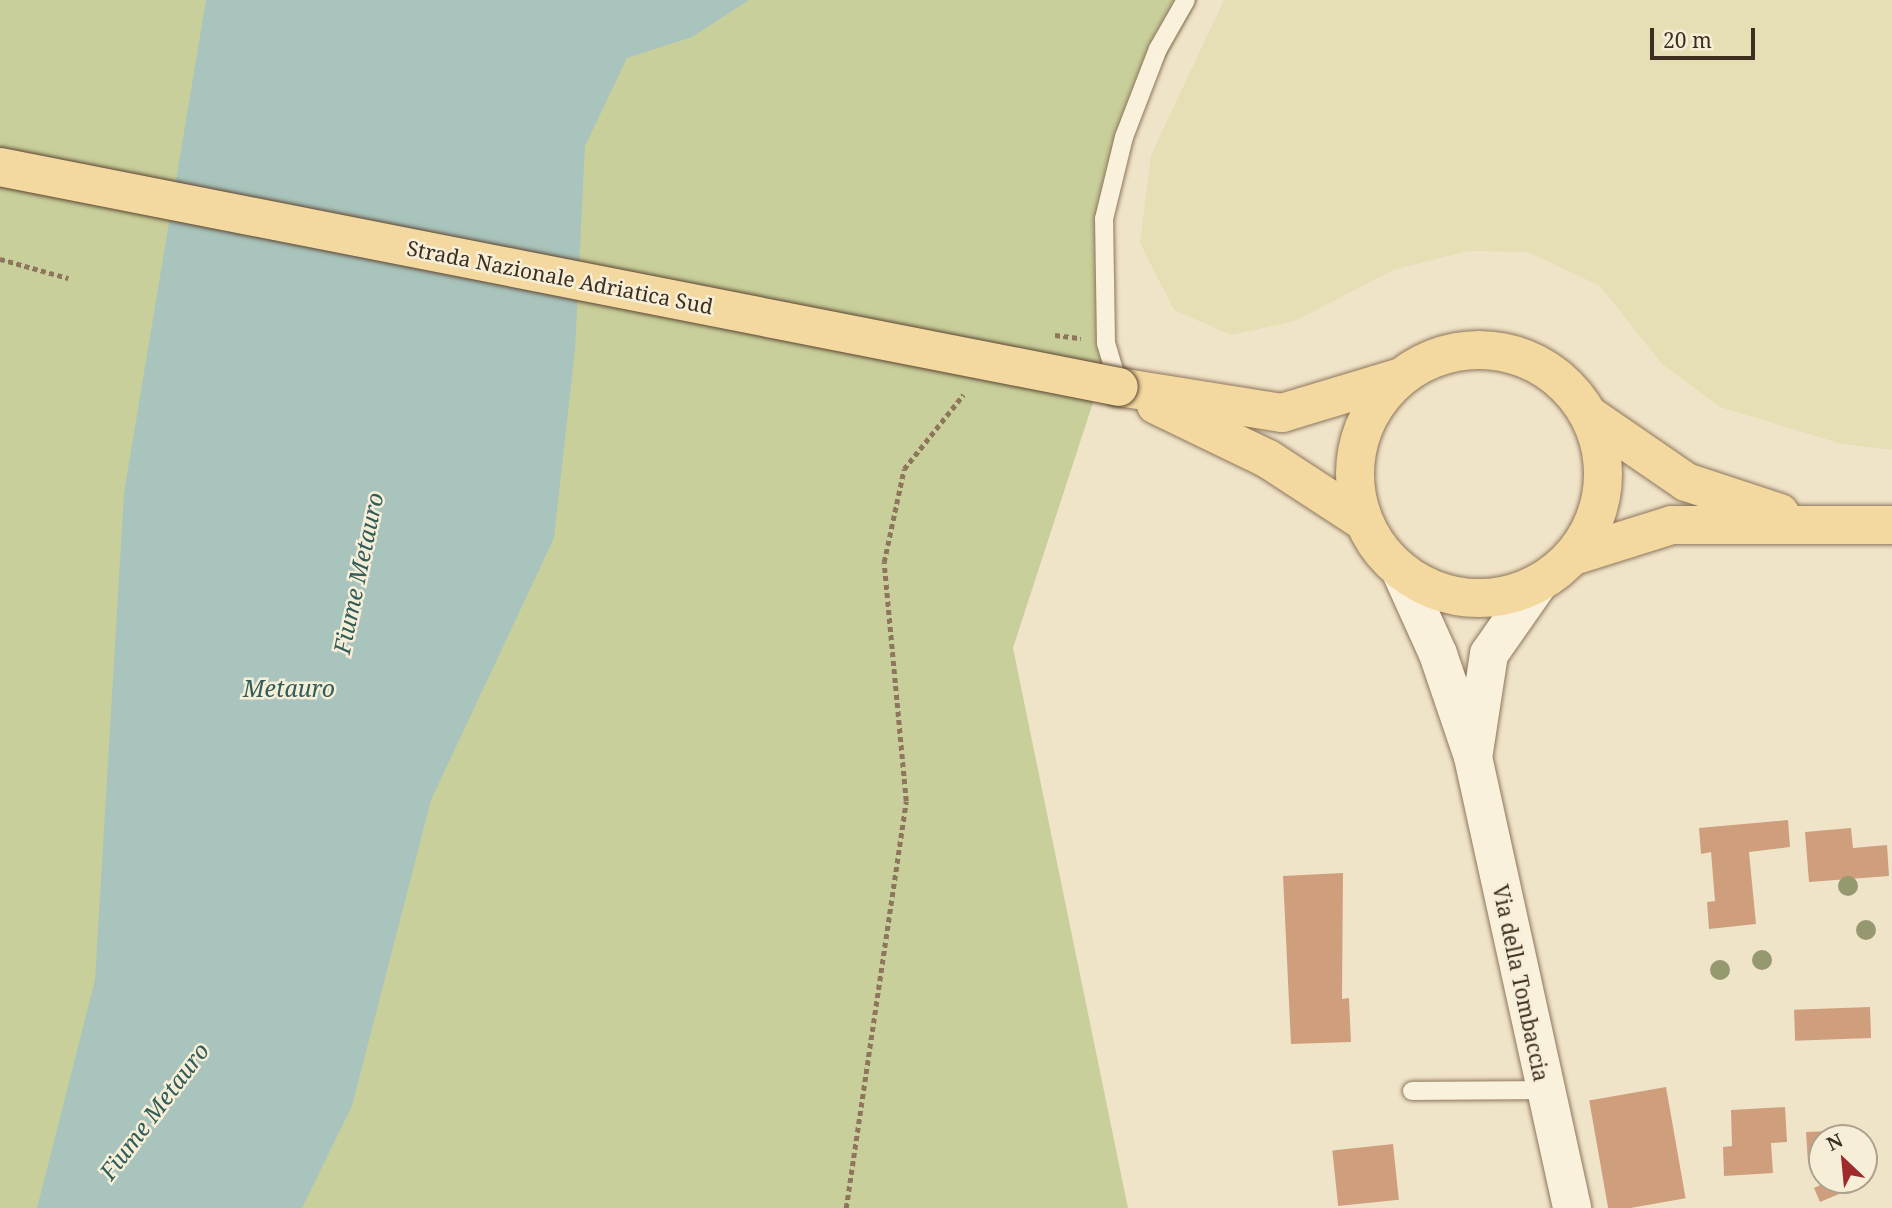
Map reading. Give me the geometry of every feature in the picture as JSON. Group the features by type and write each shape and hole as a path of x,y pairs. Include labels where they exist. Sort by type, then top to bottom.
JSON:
{"main road":[{"name":"Strada Nazionale Adriatica Sud","path":"0,167 1119,387 1282,413 1401,377"},
{"path":"1590,416 1602,451 1603,488 1593,524 1573,556 1538,584 1504,596 1468,598 1432,590 1401,572 1363,521 1354,481 1358,442 1374,406 1401,377 1432,358 1468,349 1505,351 1559,379 1590,416 1686,482 1808,522"},
{"name":"Strada Nazionale Adriatica Sud","path":"1119,387 1268,459 1363,521"},
{"path":"1573,556 1672,525 1808,522 1892,525"},
{"name":"Via della Tombaccia","path":"1401,572 1438,654 1473,757 1572,1208"},
{"name":"Via della Tombaccia","path":"1473,757 1489,654 1538,584"}],"lane":[{"path":"1119,387 1107,343 1104,219 1124,137 1158,49 1186,0"},
{"path":"1412,1091 1544,1090"}],"path":[{"path":"0,259 68,278"},
{"path":"846,1208 906,801 884,562 904,469 942,429 965,383"}],"shaded area":[{"path":"1224,0 1892,0 1892,450 1842,444 1720,407 1662,364 1600,286 1528,252 1468,251 1393,270 1295,321 1231,335 1174,310 1140,243 1151,155"}],"green space":[{"path":"0,0 1198,0 1112,156 1101,378 1013,648 1128,1208 0,1208"}],"water":[{"path":"206,0 749,0 692,37 627,58 585,146 575,350 554,538 431,800 352,1106 302,1208 37,1208 95,980 124,493"}],"building":[{"path":"1788,820 1790,847 1749,852 1756,924 1709,929 1707,902 1715,901 1711,852 1701,854 1699,828"},
{"path":"1851,828 1853,848 1887,845 1889,876 1809,882 1805,832"},
{"path":"1343,873 1342,999 1349,998 1351,1042 1291,1044 1283,876"},
{"path":"1870,1007 1871,1038 1795,1041 1794,1010"},
{"path":"1666,1087 1686,1198 1631,1208 1608,1208 1589,1101"},
{"path":"1785,1107 1787,1142 1771,1143 1773,1173 1724,1176 1723,1147 1732,1146 1731,1110"},
{"path":"1806,1132 1808,1132 1808,1163"},
{"path":"1393,1144 1399,1200 1338,1206 1332,1150"},
{"path":"1817,1194 1839,1194 1820,1202"}],"water label":[{"name":"Fiume Metauro","path":"358,573"},
{"name":"Metauro","path":"289,688"},
{"name":"Fiume Metauro","path":"154,1111"}]}
